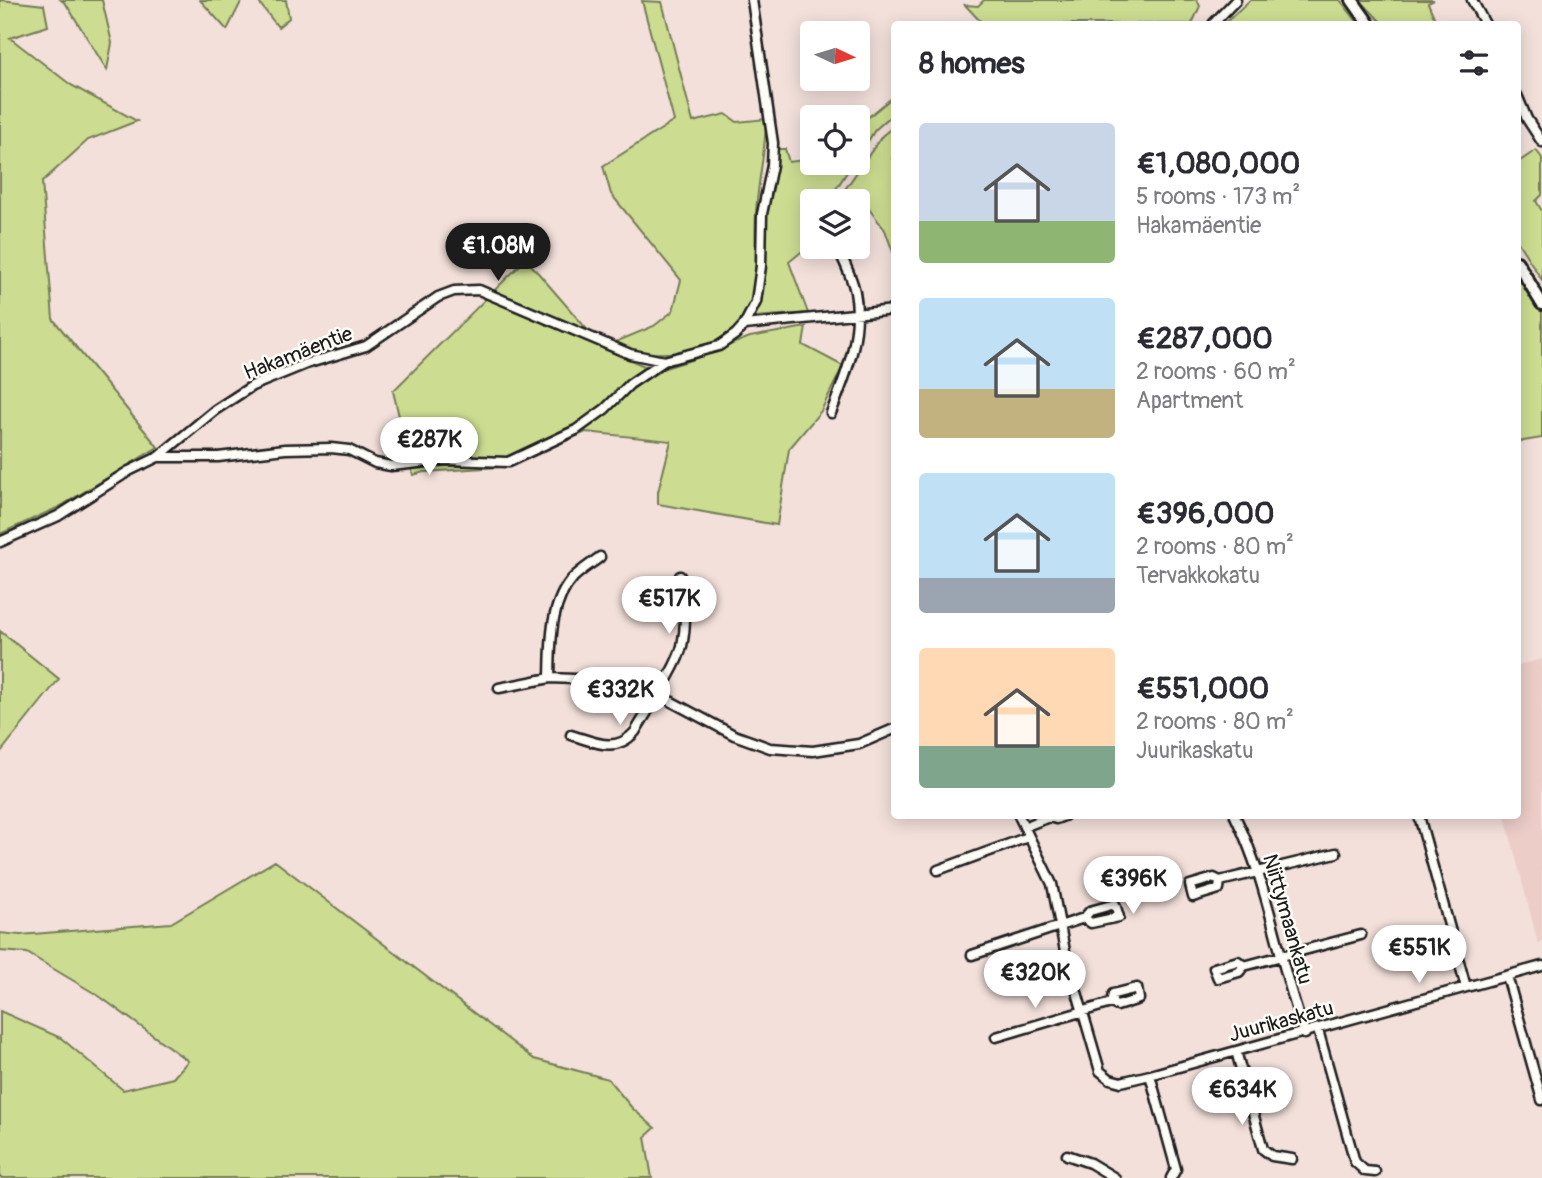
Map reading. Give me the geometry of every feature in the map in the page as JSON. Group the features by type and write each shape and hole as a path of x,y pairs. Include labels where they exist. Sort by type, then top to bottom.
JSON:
{"street":[{"name":"Hakamäentie","path":"0,542 58,516 129,471 158,457 215,410 252,386 306,364 366,346 438,297 454,292 479,290 630,354 664,361 719,346 736,334 756,302 761,266 762,214 772,165 773,143 752,0"},
{"path":"1216,21 1236,0"},
{"path":"1352,0 1367,21"},
{"path":"1475,1 1484,21"},
{"path":"1521,105 1542,142"},
{"path":"831,413 849,368 856,327 855,292 842,259"},
{"path":"1521,269 1542,304"},
{"path":"744,325 891,310"},
{"path":"158,457 218,457 285,449 331,448 349,450 375,463 391,466 446,460 508,462 576,430 605,410 630,384 664,361"},
{"path":"550,678 554,617 564,590 575,576 600,557"},
{"path":"571,735 605,745 626,742 635,732 681,649 684,593 680,576"},
{"path":"499,688 550,678 598,680 657,694 734,736 770,748 813,751 859,744 891,730"},
{"path":"1020,819 1052,884 1065,951 1082,1011"},
{"path":"1024,827 1042,819"},
{"name":"Niittymaankatu","path":"1236,819 1258,873 1305,1034"},
{"path":"1420,819 1466,987"},
{"path":"938,870 1028,837"},
{"path":"1220,881 1336,853"},
{"path":"972,955 1084,918"},
{"path":"1244,966 1361,935"},
{"name":"Juurikaskatu","path":"1082,1011 1100,1071 1110,1079 1121,1082 1305,1034 1542,966"},
{"path":"1507,976 1542,1100"},
{"path":"996,1037 1111,1003"},
{"path":"1318,1030 1355,1161 1365,1171 1375,1172"},
{"path":"1236,1051 1263,1149 1272,1156 1292,1159"},
{"path":"1150,1075 1176,1169 1171,1178"},
{"path":"1068,1154 1115,1178"}],"shaded area":[{"path":"1542,659 1542,942 1538,943 1506,819 1521,819 1521,665"}],"green space":[{"path":"0,0 44,5 48,26 10,38 71,85 137,121 88,140 42,182 53,319 158,447 59,507 0,534"},
{"path":"61,0 102,0 112,43 107,70 66,4"},
{"path":"200,0 242,0 227,30"},
{"path":"257,0 286,0 289,18 278,27"},
{"path":"984,0 1197,0 1200,6 1193,21 980,21 965,5 978,6"},
{"path":"1250,0 1340,0 1357,21 1227,21"},
{"path":"1360,0 1434,0 1428,3 1436,21 1380,21"},
{"path":"642,1 662,2 693,122 726,114 737,122 766,119 757,203 755,279 745,315 736,327 711,343 665,353 645,352 613,343 654,326 673,311 681,280 611,194 603,166 674,121"},
{"path":"891,98 891,116 870,138 870,116"},
{"path":"891,128 891,247 885,230 870,210 870,189 845,189 855,175 870,175 870,153"},
{"path":"777,149 785,149 789,162 800,161 800,175 845,175 836,189 800,189 800,253 789,262 808,313 754,317 761,303 766,213"},
{"path":"1536,150 1542,158 1542,195 1536,201 1542,211 1542,280 1521,247 1521,160"},
{"path":"526,259 604,349 656,371 750,337 806,327 803,345 843,366 821,411 789,449 777,525 658,504 658,492 671,441 586,432 500,467 413,475 393,391"},
{"path":"1521,274 1542,309 1542,438 1521,441"},
{"path":"0,631 59,679 0,753"},
{"path":"275,861 534,1059 608,1079 632,1108 655,1128 645,1137 652,1178 0,1178 0,1011 61,1038 123,1090 173,1078 188,1061 99,996 27,953 0,951 0,933 20,935 171,923"}]}
